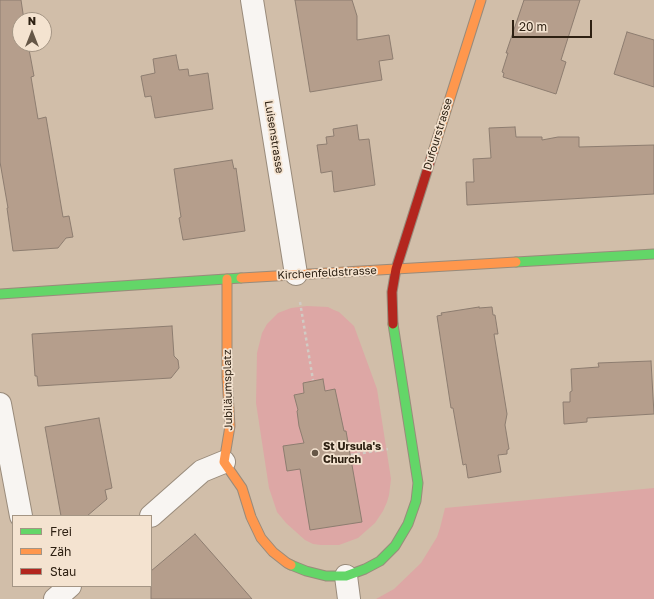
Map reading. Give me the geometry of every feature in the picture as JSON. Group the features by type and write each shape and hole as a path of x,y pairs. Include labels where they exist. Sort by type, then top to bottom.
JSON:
{"street":[{"name":"Luisenstrasse","path":"252,0 296,274"},
{"name":"Dufourstrasse","path":"396,269 481,0"},
{"name":"Kirchenfeldstrasse","path":"0,294 296,274 654,254"},
{"path":"152,515 202,471 224,462 242,488 251,517 261,538 273,552 287,563 306,571 326,576 346,576 375,564 395,546 408,524 417,493 416,471 392,319 392,296 396,269"},
{"name":"Jubiläumsplatz","path":"224,462 230,426 227,377 227,279"},
{"path":"0,404 5,459 21,515"},
{"path":"346,576 349,599"},
{"path":"42,587 52,599"},
{"path":"55,599 69,587"}],"path":[{"path":"300,302 313,380"},
{"path":"351,455 392,448"}],"shaded area":[{"path":"307,306 328,307 339,312 354,326 377,389 391,479 387,502 375,523 358,538 339,545 313,544 305,540 286,523 277,512 269,488 256,403 257,353 262,333 267,324 278,313 291,308"},
{"path":"654,488 654,599 376,599 394,589 421,563 437,537 445,508"}],"building":[{"path":"0,0 21,0 23,12 12,12 12,52 30,52 34,76 31,77 38,119 46,117 63,217 69,216 73,237 66,238 58,248 13,251 8,208 0,162"},
{"path":"295,0 352,0 357,16 357,40 389,35 393,59 379,61 382,80 310,92"},
{"path":"524,0 580,0 561,60 566,62 556,94 503,77 504,73 502,72 508,53 506,53"},
{"path":"627,32 654,40 654,87 614,74"},
{"path":"176,55 179,70 188,69 189,76 208,73 213,109 155,118 151,96 145,97 141,76 155,73 153,59"},
{"path":"357,125 359,140 369,139 375,185 334,192 332,171 321,173 317,145 327,144 326,137 334,136 333,129"},
{"path":"515,127 516,137 542,137 542,140 558,137 579,137 579,147 654,145 654,194 467,205 466,182 474,182 473,159 491,158 489,128"},
{"path":"232,160 234,169 236,168 245,231 183,240 179,218 181,217 174,169"},
{"path":"479,307 492,307 493,315 495,315 498,334 494,334 507,414 505,425 509,449 507,450 507,454 498,455 501,472 468,478 466,464 463,465 453,408 451,408 437,316 442,315 441,313"},
{"path":"172,326 174,356 178,360 179,368 171,378 38,386 37,376 35,376 32,334"},
{"path":"651,361 654,414 587,418 587,422 564,424 563,402 570,402 570,392 572,391 571,369 599,367 598,363"},
{"name":"St Ursula's Church","path":"323,379 325,391 335,389 344,431 346,431 362,522 310,530 300,469 287,471 283,446 304,443 299,426 298,410 294,395 304,393 303,383"},
{"path":"99,418 112,488 105,490 107,499 88,515 61,515 45,427"},
{"path":"195,534 252,599 151,599 152,570"}],"traffic: fast":[{"path":"516,262 654,254"},
{"path":"0,294 241,278"},
{"path":"291,565 306,571 326,576 346,576 365,569 380,561 395,546 408,524 416,501 418,483 393,324"}],"traffic: slow":[{"path":"433,152 481,0"},
{"path":"241,278 516,262"},
{"path":"227,279 227,377 230,426 224,462 242,488 251,517 261,538 273,552 291,565"}],"traffic: jam":[{"path":"393,324 392,292 396,269 433,152"}],"place":[{"name":"St Ursula's Church","path":"315,453"}]}
